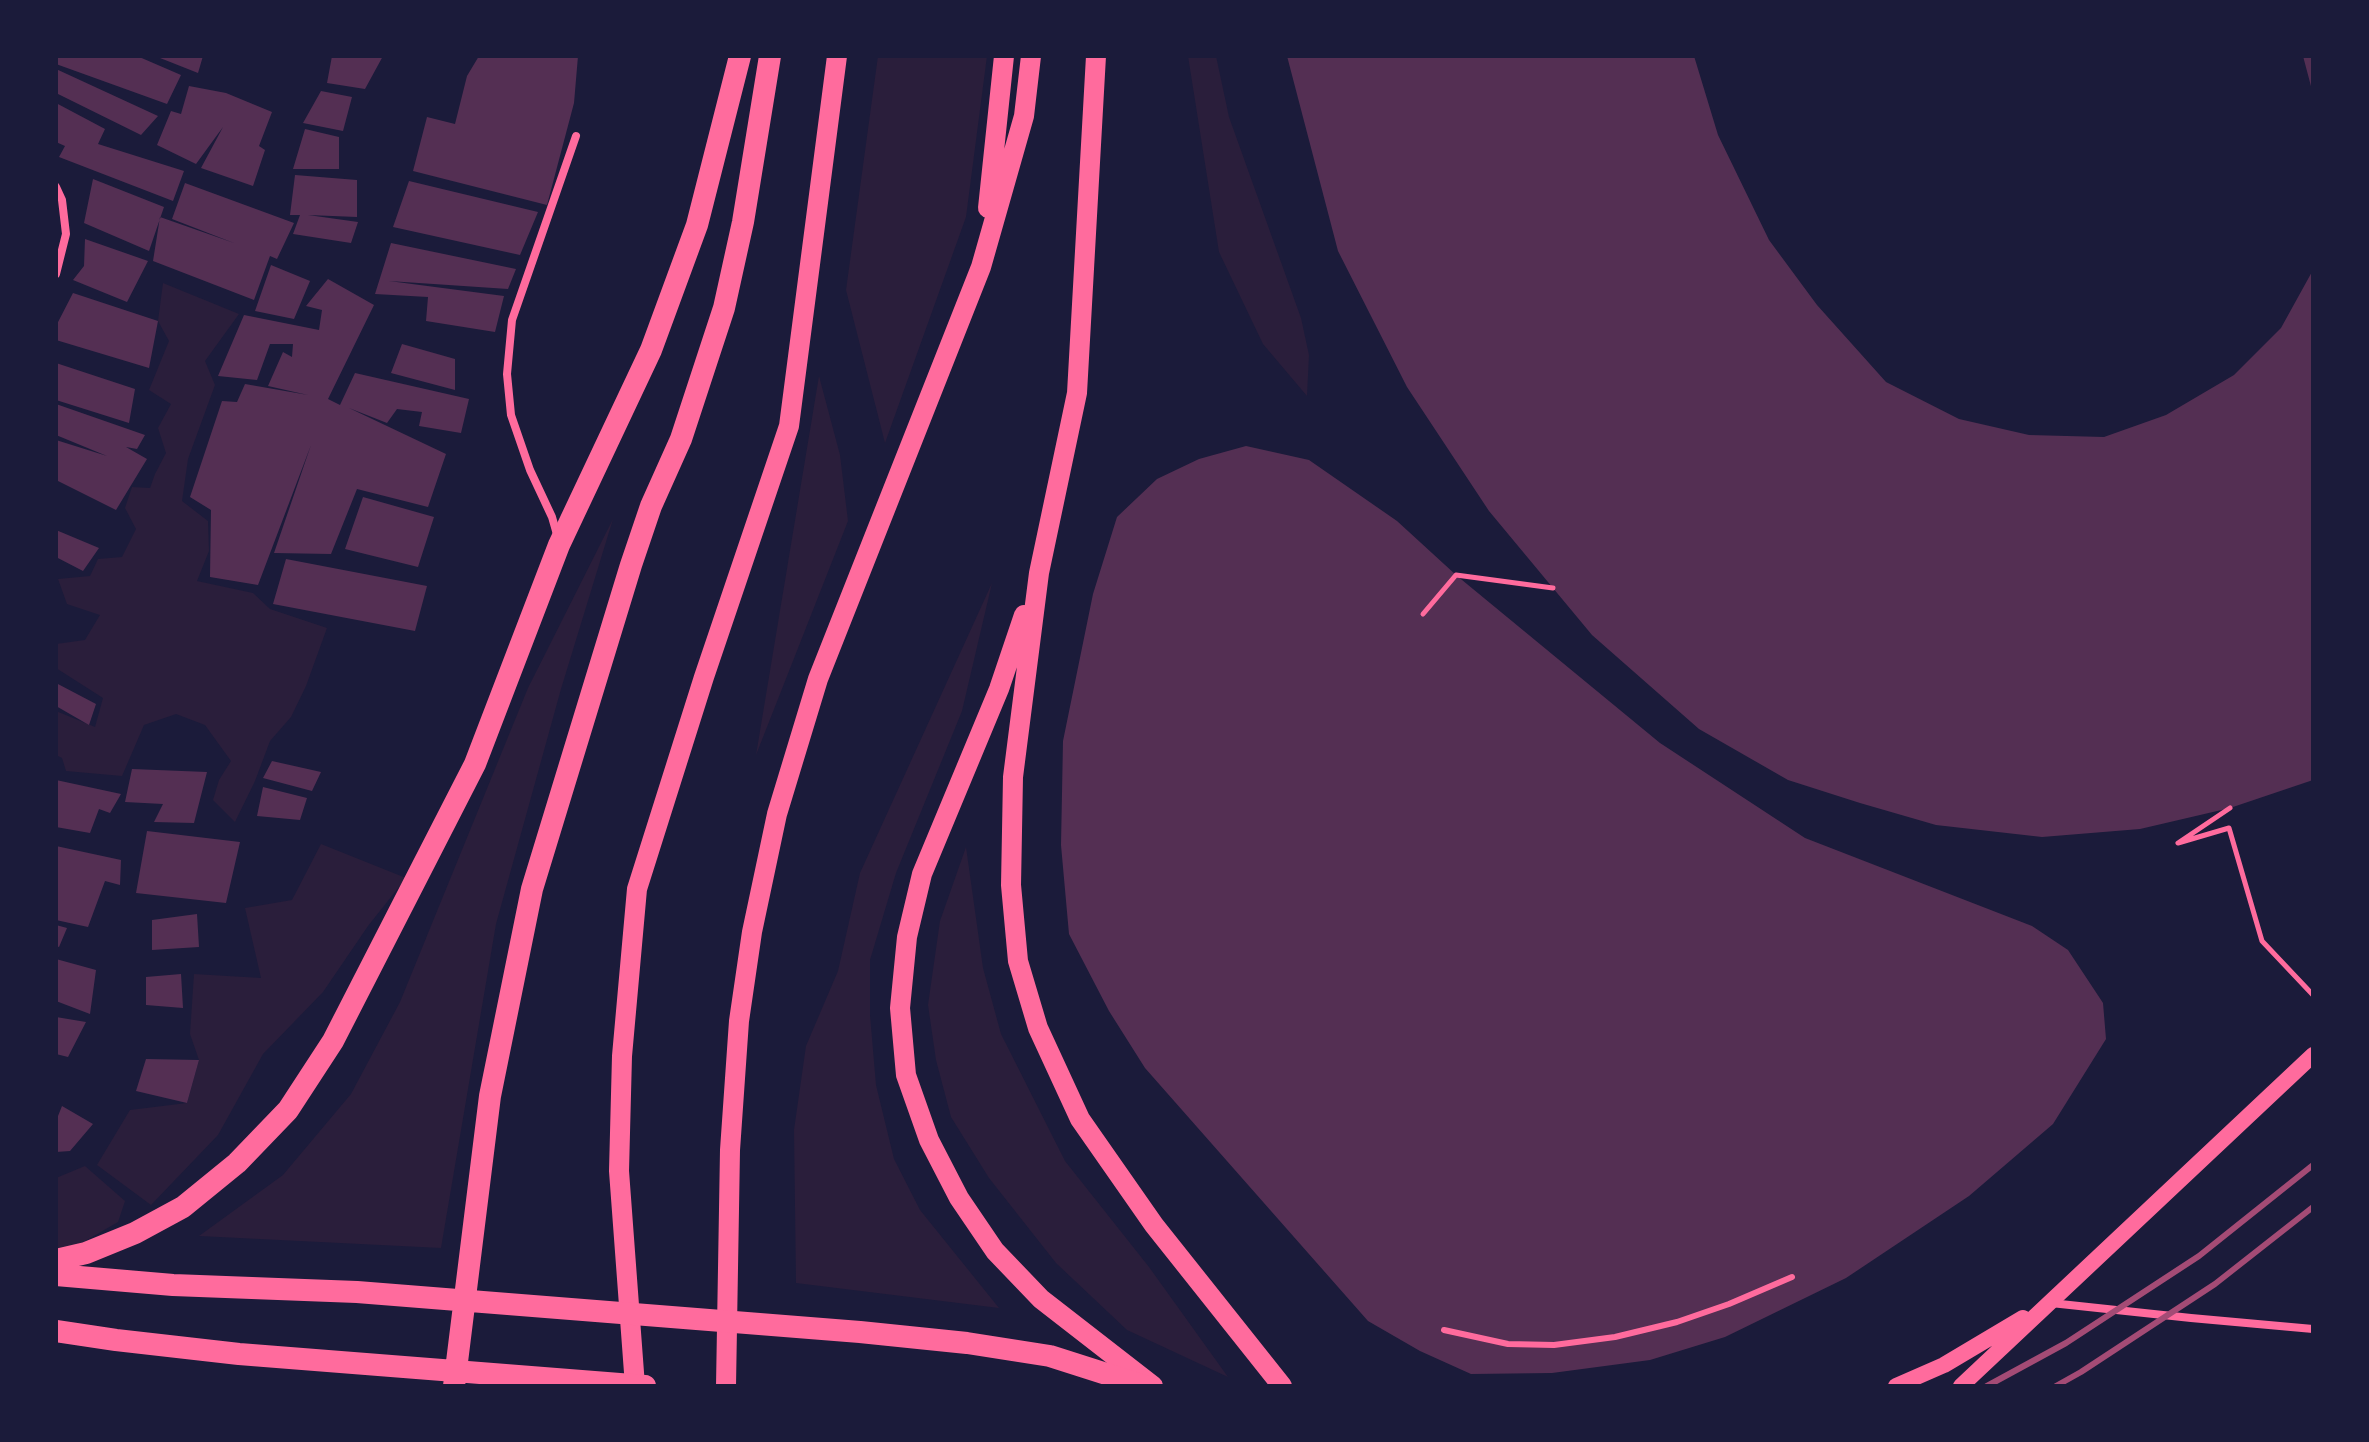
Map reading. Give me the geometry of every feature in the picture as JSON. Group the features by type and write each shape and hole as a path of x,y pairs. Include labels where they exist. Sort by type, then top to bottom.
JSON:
{"highway":[{"path":"56,1260 86,1253 135,1233 183,1207 237,1163 288,1110 333,1041 475,764 559,545 656,336 697,225 740,56"},
{"path":"454,1386 490,1096 532,889 631,565 651,506 681,439 724,308 746,208 770,56"},
{"path":"56,1275 173,1285 357,1292 860,1332 967,1343 1050,1356 1144,1386"},
{"path":"56,1331 239,1354 645,1386"}],"main road":[{"path":"635,1386 619,1171 622,1056 637,889 704,677 789,426 837,56"},
{"path":"981,267 1004,56"},
{"path":"726,1386 730,1150 739,1021 752,932 777,814 818,679 981,267 1024,116 1031,56"},
{"path":"1096,56 1077,393 1039,573 1013,777 1011,885 1018,961 1034,1014 1088,1132 1154,1225 1282,1386"},
{"path":"1039,573 999,689 922,874 907,937 900,1008 906,1075 929,1140 959,1198 995,1251 1041,1299 1153,1386"},
{"path":"1961,1386 2313,1055"},
{"path":"1896,1386 1944,1365 2048,1302"}],"street":[{"path":"559,545 552,517 530,470 511,415 507,374 512,320 576,136"},
{"path":"56,187 62,200 66,234 56,274"},
{"path":"2048,1302 2313,1329"}],"lane":[{"path":"1444,1330 1508,1344 1554,1345 1615,1337 1677,1322 1792,1277"}],"path":[{"path":"1423,614 1456,575 1553,588"},
{"path":"2230,808 2178,843 2229,828 2262,941 2313,995"}],"shaded area":[{"path":"878,56 987,56 966,217 885,443 846,290"},
{"path":"1188,56 1216,56 1229,117 1301,318 1309,355 1307,396 1263,344 1219,252"},
{"path":"163,283 239,314 205,361 215,385 188,459 182,501 208,521 209,551 197,581 253,593 270,609 327,628 306,686 291,717 270,741 235,822 213,800 219,780 231,761 205,725 176,714 144,725 122,776 66,771 62,758 56,755 56,711 95,727 103,698 56,668 56,644 85,640 100,615 67,604 58,579 90,576 98,559 122,557 136,529 125,508 132,487 150,488 166,453 158,428 171,404 149,390 169,341 158,321"},
{"path":"819,376 840,455 848,521 756,755"},
{"path":"613,519 561,689 496,924 441,1248 199,1236 283,1175 351,1094 400,1002 528,688"},
{"path":"992,583 962,711 896,873 870,960 870,1015 876,1085 894,1159 920,1210 999,1308 796,1283 794,1130 806,1046 838,971 860,873"},
{"path":"321,844 406,878 368,926 323,992 263,1054 218,1135 151,1205 97,1165 130,1110 187,1103 199,1060 190,1034 194,974 261,978 245,908 292,900"},
{"path":"966,847 983,968 1001,1034 1065,1161 1149,1267 1228,1377 1127,1330 1056,1263 989,1178 951,1117 936,1060 928,1005 940,921"},
{"path":"85,1166 125,1201 118,1222 56,1253 56,1178"}],"building":[{"path":"56,56 137,56 181,75 167,104 56,64"},
{"path":"155,56 203,56 198,73"},
{"path":"332,56 383,56 365,89 327,83"},
{"path":"479,56 578,56 574,103 547,205 413,171 427,117 455,124 467,76"},
{"path":"1287,56 1694,56 1718,135 1769,240 1817,305 1886,382 1959,419 2029,435 2104,437 2166,415 2234,375 2281,328 2313,270 2313,780 2230,808 2140,829 2042,837 1936,825 1860,803 1788,780 1699,729 1592,635 1489,511 1407,387 1338,251"},
{"path":"2303,56 2313,56 2313,90 2312,90"},
{"path":"56,69 158,116 141,135 56,93"},
{"path":"189,86 226,93 272,112 259,146 265,150 253,186 201,168 223,127 196,164 157,145 171,111 181,114"},
{"path":"321,91 352,97 343,131 303,123"},
{"path":"56,103 105,129 98,144 184,171 173,201 59,157 65,146 56,142"},
{"path":"305,129 339,137 339,169 293,169"},
{"path":"295,175 357,180 357,217 308,215 358,222 351,243 293,234 300,215 290,215"},
{"path":"93,179 164,207 149,251 84,223"},
{"path":"409,181 538,212 520,255 393,227"},
{"path":"185,183 294,223 277,259 270,256 254,300 153,261 160,217 234,243 172,219"},
{"path":"85,239 148,261 127,302 73,280 84,266"},
{"path":"391,243 516,269 508,289 389,281 504,296 495,332 426,321 428,297 375,294"},
{"path":"271,265 310,281 294,319 255,311"},
{"path":"328,279 374,305 328,399 340,405 355,373 469,399 461,433 419,426 422,412 397,409 387,423 349,408 446,454 428,507 357,489 331,554 274,553 311,445 258,585 210,577 211,510 190,497 222,401 237,402 245,384 308,395 268,386 283,352 292,357 293,344 270,344 257,380 218,376 244,315 319,330 322,310 306,306"},
{"path":"73,293 158,321 149,368 56,340 56,326"},
{"path":"402,344 455,359 455,390 391,373"},
{"path":"56,363 135,389 129,423 56,400"},
{"path":"56,404 145,435 137,449 126,447 147,459 116,510 56,480 56,440 107,456 56,435"},
{"path":"1246,446 1309,460 1397,521 1456,575 1660,743 1805,838 2032,926 2068,950 2103,1003 2106,1039 2053,1124 1969,1196 1846,1278 1725,1337 1650,1360 1552,1373 1471,1374 1420,1351 1368,1321 1145,1068 1109,1011 1069,934 1061,845 1063,741 1093,594 1117,517 1157,479 1199,459"},
{"path":"363,497 434,517 418,567 345,549"},
{"path":"56,530 99,548 83,571 56,557"},
{"path":"286,559 427,586 415,631 273,604"},
{"path":"56,683 96,704 89,725 56,706"},
{"path":"272,761 321,772 312,791 263,778"},
{"path":"132,769 207,772 194,823 154,822 163,804 125,802"},
{"path":"56,780 121,794 110,813 99,809 90,833 56,827"},
{"path":"263,787 307,798 300,820 257,816"},
{"path":"147,831 240,842 226,903 136,893"},
{"path":"56,846 121,860 120,885 105,881 88,927 56,920"},
{"path":"197,914 199,947 152,950 152,920"},
{"path":"56,925 67,928 59,947 56,946"},
{"path":"56,959 96,970 90,1014 56,1001"},
{"path":"181,974 183,1008 146,1005 146,977"},
{"path":"56,1017 86,1022 68,1057 56,1054"},
{"path":"146,1059 199,1060 187,1103 136,1091"},
{"path":"62,1106 93,1124 70,1151 56,1152 56,1121"}],"railway":[{"path":"1987,1386 2066,1343 2199,1256 2313,1165"},
{"path":"2056,1386 2215,1284 2313,1207"}]}
